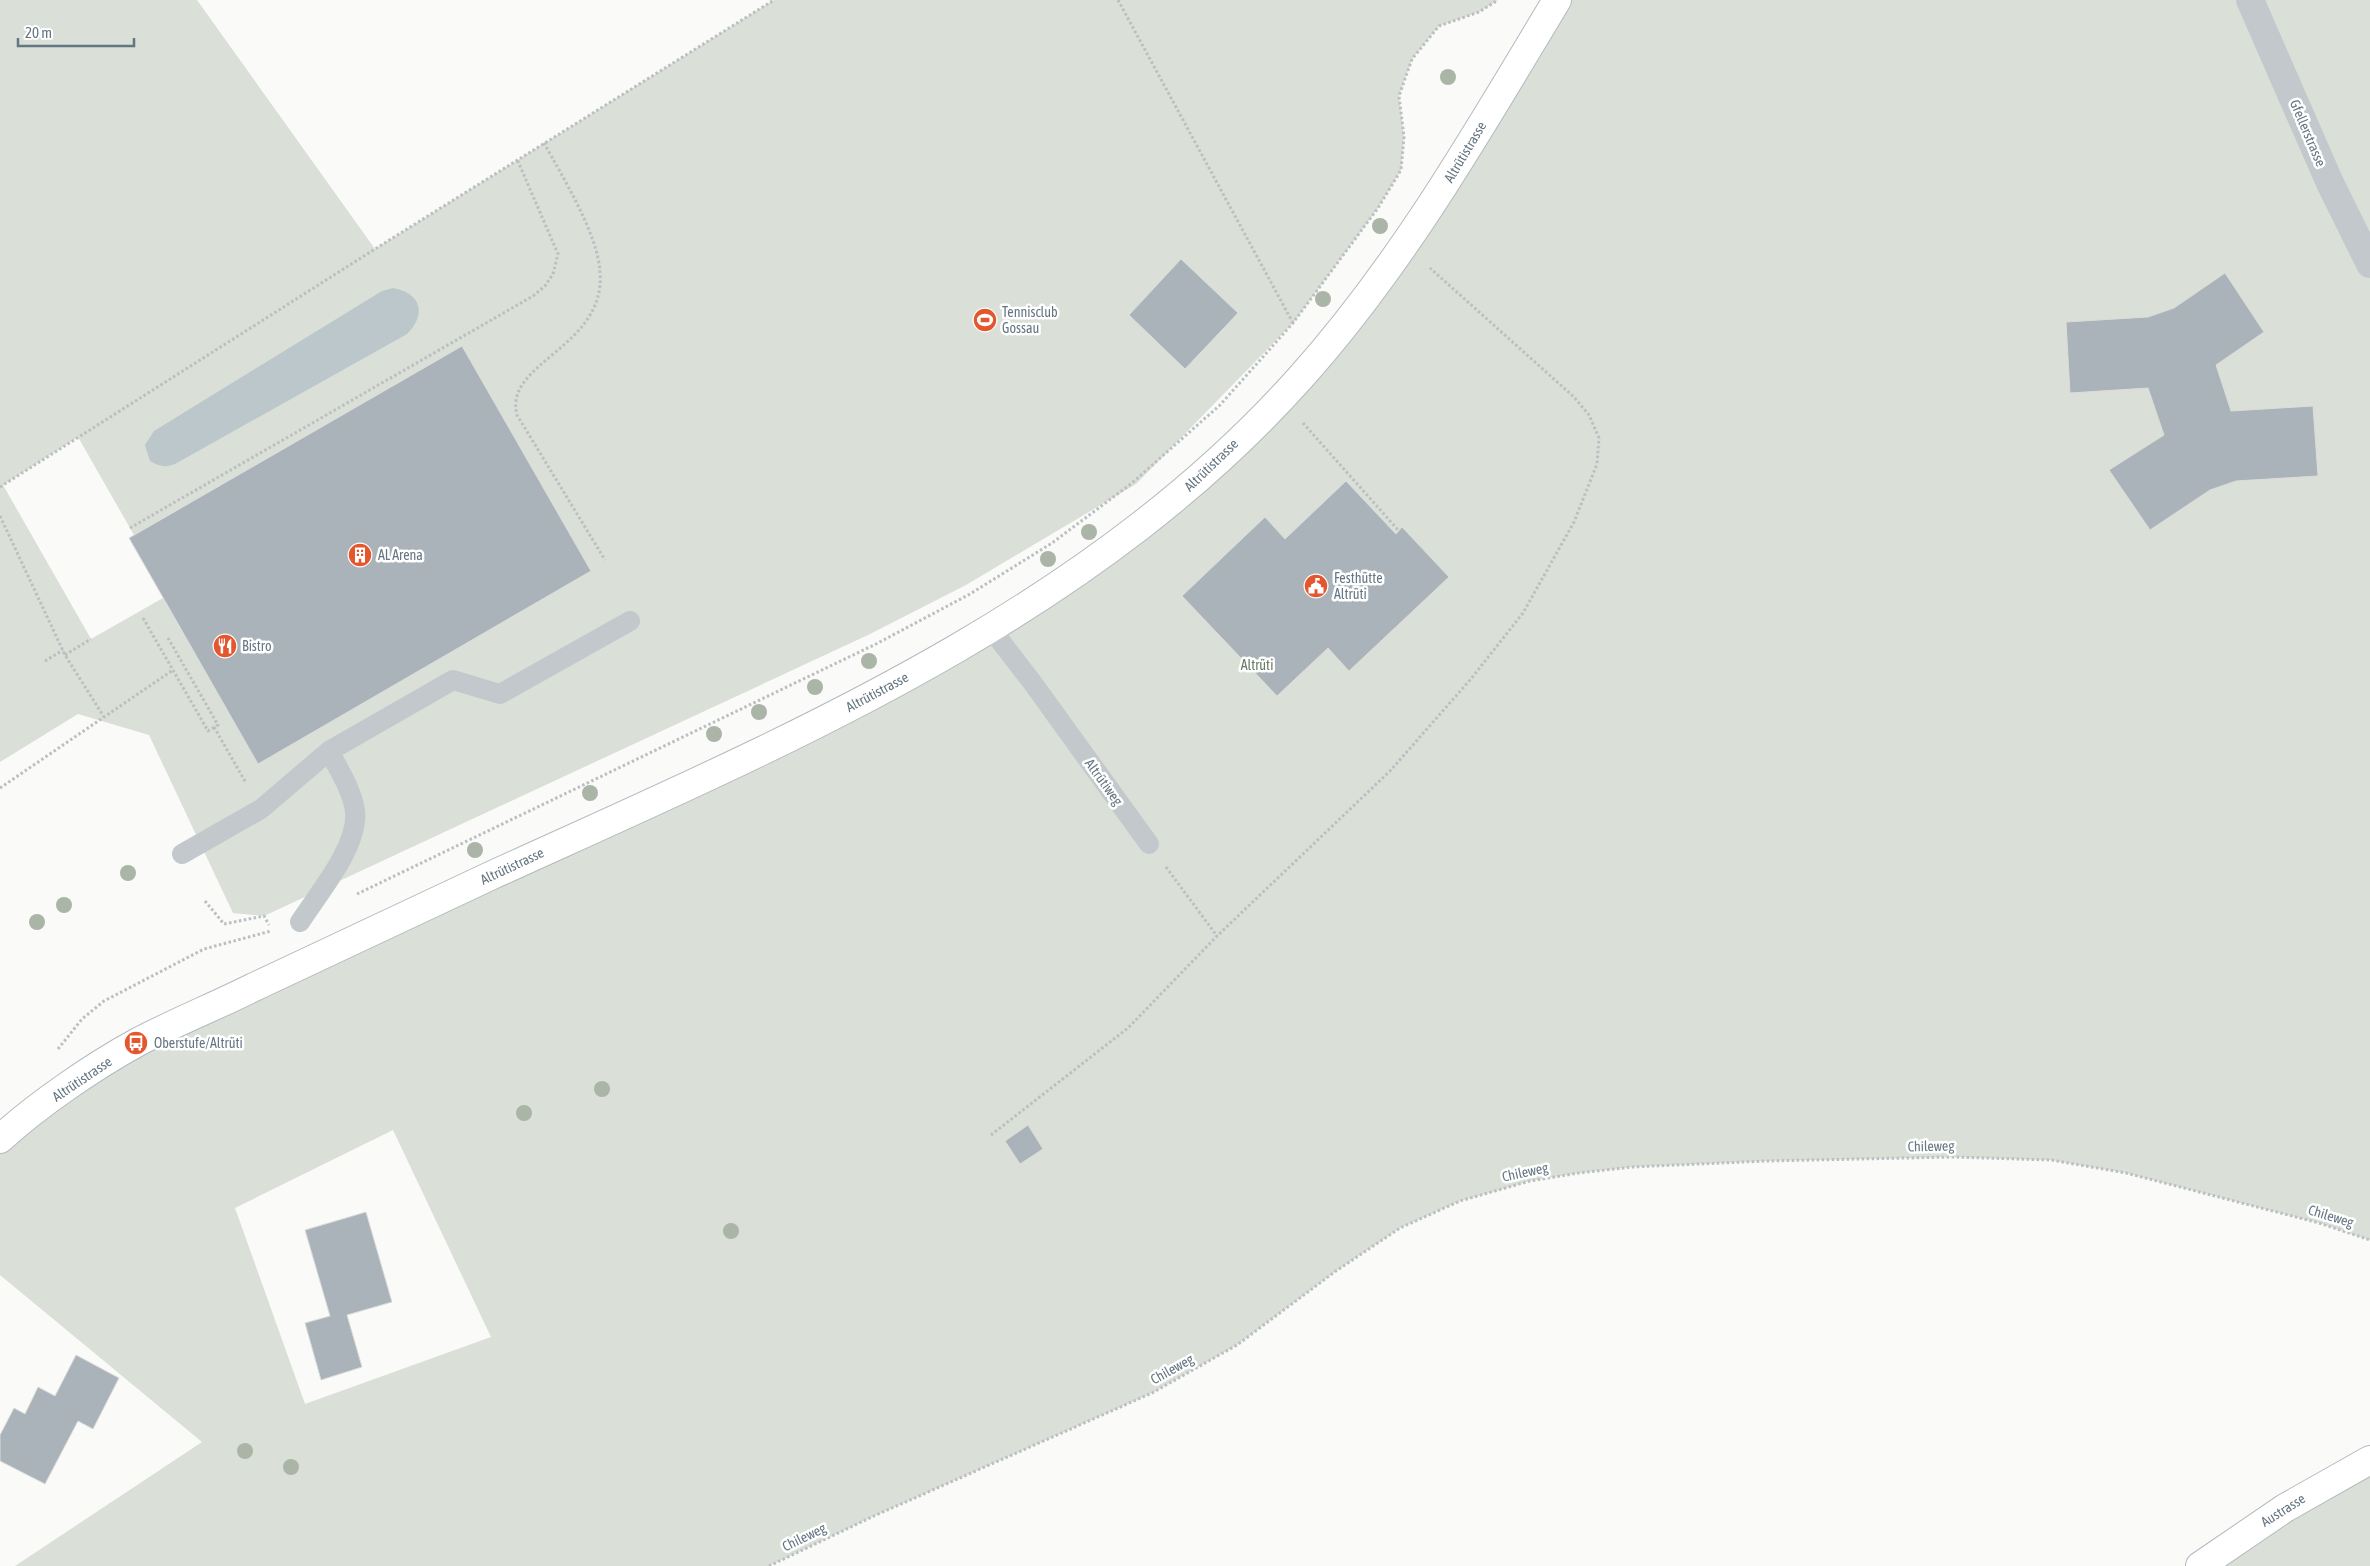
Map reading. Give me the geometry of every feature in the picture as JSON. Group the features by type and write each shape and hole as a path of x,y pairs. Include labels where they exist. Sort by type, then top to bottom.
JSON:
{"street":[{"name":"Altrütistrasse","path":"0,1139 88,1072 136,1043 365,933 782,743 991,629 1121,543 1183,492 1281,398 1328,346 1412,236 1439,196 1557,0"},
{"name":"Gfellerstrasse","path":"2250,0 2330,183 2370,264"},
{"name":"Austrasse","path":"2200,1566 2285,1508 2370,1460"}],"lane":[{"path":"182,854 261,809 329,751 454,680 500,694 630,621"},
{"name":"Altrütiweg","path":"991,629 1032,682 1149,844"},
{"path":"300,922 347,848 355,821 349,791 329,751"}],"path":[{"path":"0,487 516,159 774,0"},
{"path":"1118,0 1293,323"},
{"path":"353,896 876,644 970,594 1052,543 1132,483 1220,405 1293,323 1366,224 1401,170 1404,137 1399,96 1412,58 1439,26 1479,12 1498,0"},
{"path":"544,143 589,234 600,269 601,282 599,295 588,321 578,334 524,381 515,406 517,415 605,560"},
{"path":"130,528 516,306 545,286 553,274 558,254 516,159"},
{"path":"992,1135 1128,1028 1217,936 1390,771 1476,672 1523,613 1574,522 1597,464 1599,438 1589,415 1574,398 1445,280"},
{"path":"1281,398 1399,531"},
{"path":"0,516 65,655 104,717"},
{"path":"143,618 208,731 218,725 168,638"},
{"path":"65,655 91,639"},
{"path":"45,661 63,650"},
{"path":"0,788 173,670"},
{"path":"214,727 261,809"},
{"path":"1149,844 1217,936"},
{"path":"57,1050 82,1019 104,1001 204,949 272,930 264,916 224,924 205,901"},
{"name":"Chileweg","path":"769,1566 874,1516 1152,1393 1237,1345 1344,1265 1400,1228 1460,1201 1530,1181 1632,1167 1766,1161 1953,1156 2042,1160 2126,1173 2319,1223 2370,1240"}],"green space":[{"path":"0,0 197,0 375,249 774,0 1498,0 1479,12 1439,26 1412,59 1399,96 1404,137 1401,170 1378,208 1293,323 1136,484 966,585 868,635 264,916 233,913 149,735 78,714 0,762","holes":["462,346 591,571 258,763 163,598 91,639 3,485 78,437 134,535"]},
{"name":"Altrüti","path":"1557,0 2370,0 2370,1240 2319,1223 2126,1173 2051,1160 1953,1157 1766,1161 1632,1167 1579,1173 1530,1181 1460,1201 1400,1228 1336,1271 1237,1345 1152,1393 874,1516 769,1566 15,1566 202,1442 0,1275 0,1139 88,1073 991,629 1301,377","holes":["393,1130 491,1337 305,1404 235,1208"]},
{"path":"2370,1460 2370,1566 2200,1566"}],"shaded area":[{"path":"393,288 410,294 418,305 417,319 407,334 175,464 162,466 150,461 145,445 154,431 382,291"}],"building":[{"path":"1181,259 1238,313 1185,369 1129,315"},
{"path":"2225,273 2264,332 2216,365 2231,411 2313,406 2318,476 2236,481 2210,490 2150,530 2109,470 2164,435 2148,388 2070,393 2066,322 2148,317 2174,308"},
{"name":"AL Arena","path":"462,346 591,571 258,764 129,538"},
{"name":"Festhütte Altrüti","path":"1346,481 1396,534 1402,527 1449,577 1349,671 1328,648 1277,696 1182,596 1265,517 1285,539"},
{"path":"1028,1125 1043,1149 1020,1164 1005,1141"},
{"path":"366,1212 392,1302 347,1315 362,1367 321,1380 305,1323 330,1316 305,1230"},
{"path":"76,1355 119,1378 93,1429 78,1421 45,1484 0,1461 0,1435 14,1408 25,1414 38,1387 55,1396"}],"place":[{"name":"Tennisclub Gossau","path":"985,320"},
{"name":"AL Arena","path":"360,555"},
{"name":"Festhütte Altrüti","path":"1316,586"},
{"name":"Bistro","path":"225,646"},
{"name":"Oberstufe/Altrüti","path":"136,1043"}]}
